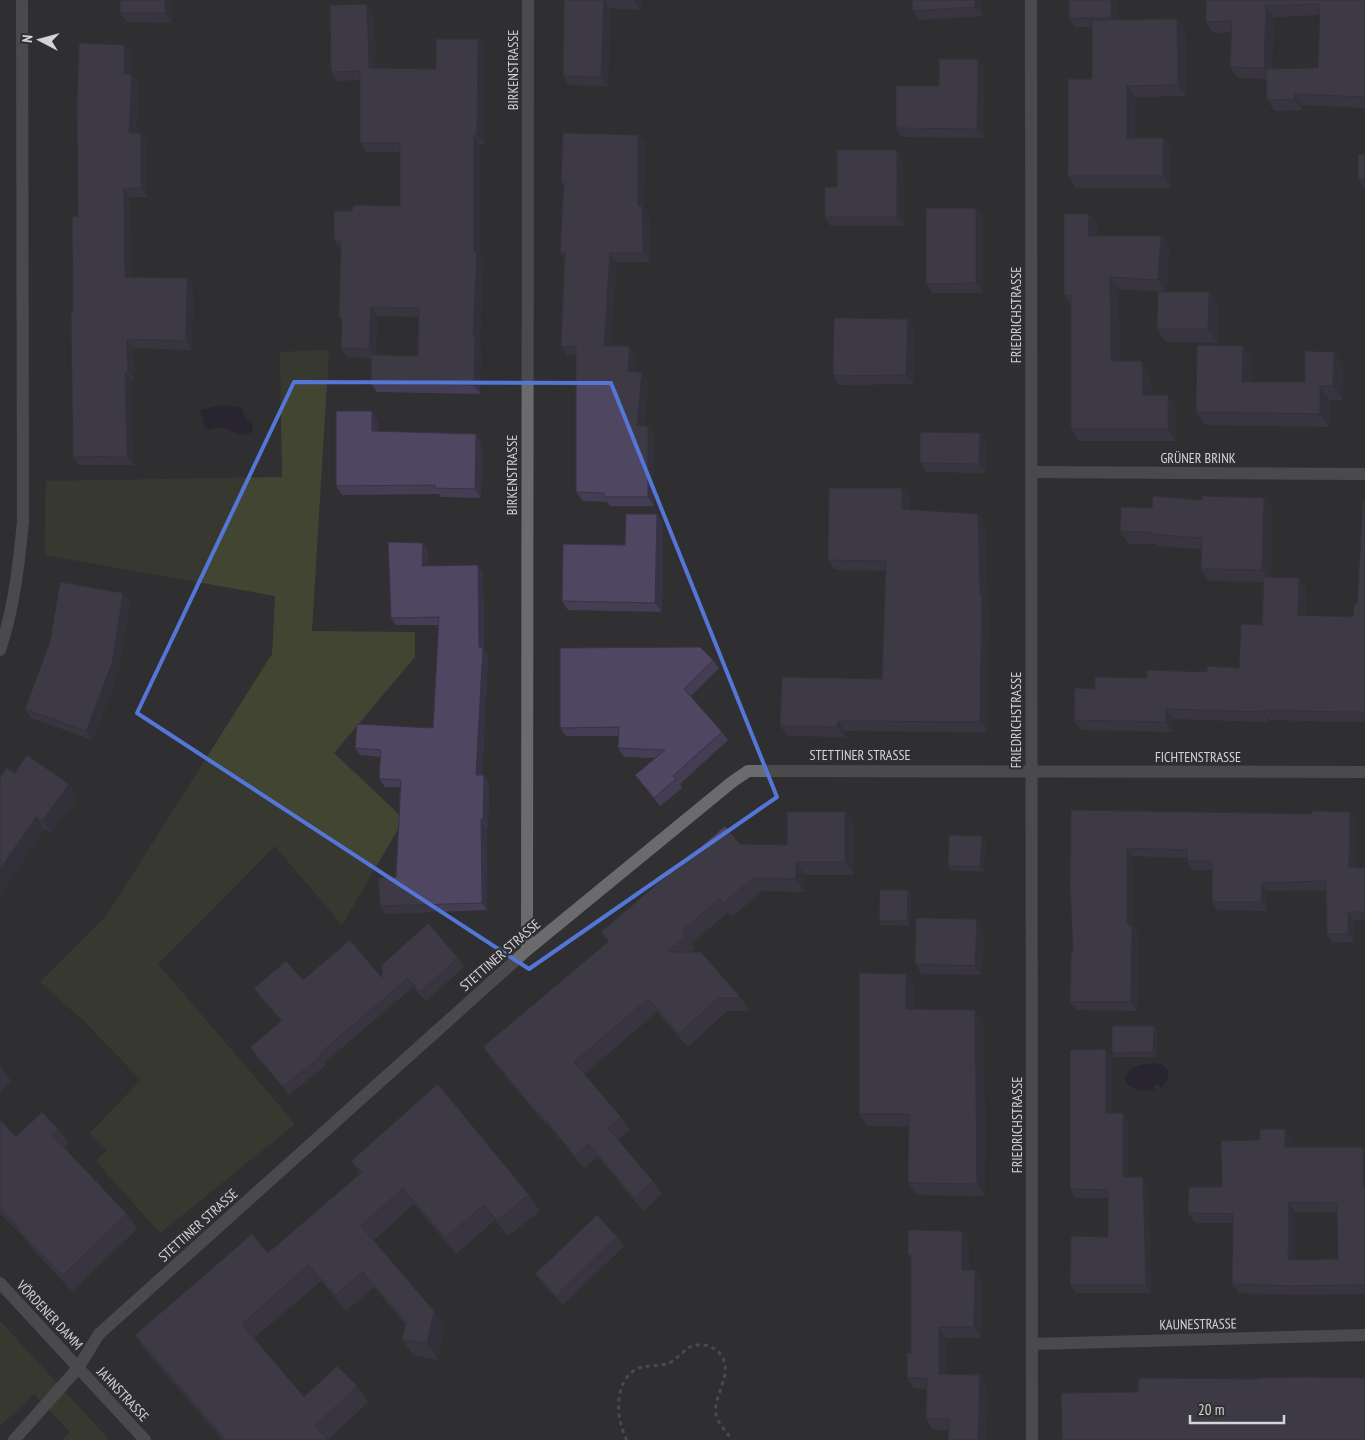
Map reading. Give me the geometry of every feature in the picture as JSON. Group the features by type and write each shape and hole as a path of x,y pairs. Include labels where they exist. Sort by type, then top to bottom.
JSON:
{"street":[{"path":"0,650 18,572 23,521 22,0"},
{"name":"BIRKENSTRASSE","path":"527,950 528,0"},
{"name":"FRIEDRICHSTRASSE","path":"1031,0 1032,1440"},
{"name":"GRÜNER BRINK","path":"1031,472 1365,474"},
{"name":"STETTINER STRASSE","path":"14,1440 78,1368 99,1334 527,950 732,782 748,771 1031,771"},
{"name":"FICHTENSTRASSE","path":"1031,771 1365,772"},
{"name":"VÖRDENER DAMM","path":"0,1283 78,1368"},
{"name":"KAUNESTRASSE","path":"1033,1344 1365,1335"},
{"name":"JAHNSTRASSE","path":"78,1368 145,1440"}],"path":[{"path":"627,1440 621,1429 618,1414 622,1386 629,1376 635,1370 668,1363 687,1349 703,1344 715,1349 721,1355 724,1363 724,1383 716,1400 715,1408 719,1422 731,1440"}],"highlighted area":[{"path":"294,382 611,383 777,797 529,969 137,713"}],"green space":[{"path":"329,350 312,631 415,632 415,657 334,753 404,819 342,925 275,846 158,964 295,1124 160,1233 96,1161 107,1150 90,1133 141,1080 83,1020 40,982 107,915 272,654 275,596 45,555 46,481 282,477 280,352"},
{"path":"0,1321 109,1440 63,1440 70,1432 34,1394 0,1426"}],"shaded area":[{"path":"222,405 242,409 245,418 252,423 253,432 243,435 223,428 205,429 200,410"},
{"path":"1157,1063 1165,1067 1168,1074 1167,1081 1161,1088 1158,1084 1154,1086 1155,1090 1146,1091 1134,1089 1127,1084 1125,1080 1126,1075 1132,1068"}],"building":[{"path":"120,0 165,0 165,13 120,13"},
{"path":"564,0 604,0 601,77 563,76"},
{"path":"912,0 975,0 975,7 913,11"},
{"path":"1069,0 1111,0 1111,18 1069,18"},
{"path":"1206,0 1365,0 1365,97 1294,94 1295,99 1267,100 1266,69 1318,68 1320,4 1266,6 1264,68 1230,67 1232,21 1206,22"},
{"path":"367,4 369,68 436,69 436,39 478,39 477,135 474,135 474,252 477,253 473,335 475,335 474,385 371,383 371,355 418,356 419,308 371,307 369,349 341,348 342,318 339,318 341,240 334,240 334,211 352,211 353,205 400,206 400,143 360,143 360,71 331,72 330,5"},
{"path":"1177,19 1178,85 1127,86 1127,138 1163,138 1163,176 1068,176 1068,79 1092,79 1092,20"},
{"path":"79,43 125,45 124,74 132,75 129,133 141,133 141,188 124,189 125,277 187,278 186,341 127,339 128,372 125,372 127,456 73,457 72,217 78,216 77,104"},
{"path":"939,59 978,59 977,129 896,128 896,86 939,86"},
{"path":"563,133 638,135 638,206 642,206 643,253 610,253 604,346 630,346 628,372 642,372 637,426 648,426 648,497 604,497 604,493 576,492 576,347 561,346 565,253 560,253 564,183 561,183"},
{"path":"837,150 897,150 897,217 825,217 825,187 837,187"},
{"path":"1358,154 1365,154 1365,179 1358,179"},
{"path":"926,208 976,208 976,283 926,284"},
{"path":"1064,214 1089,214 1088,236 1161,236 1158,280 1110,277 1111,361 1142,361 1143,395 1168,395 1168,429 1071,429 1071,295 1064,295"},
{"path":"1158,292 1209,292 1208,329 1157,329"},
{"path":"834,318 908,319 906,375 833,376"},
{"path":"1197,345 1243,346 1242,382 1305,382 1305,351 1334,352 1333,386 1320,386 1320,414 1196,412"},
{"path":"336,411 372,411 372,431 476,434 475,489 434,488 435,485 336,486"},
{"path":"920,432 980,433 979,464 920,463"},
{"path":"829,488 902,488 902,509 978,514 980,595 982,595 980,722 838,721 837,727 780,726 782,677 882,679 886,561 828,560"},
{"path":"1153,496 1202,500 1202,496 1264,498 1262,570 1201,569 1202,538 1150,534 1150,532 1120,532 1121,507 1152,508"},
{"path":"1363,501 1365,501 1365,712 1263,710 1263,712 1166,709 1166,722 1074,720 1075,688 1095,689 1095,677 1147,678 1147,670 1207,672 1207,666 1239,668 1241,624 1262,625 1264,577 1299,578 1298,615 1353,617 1354,604 1357,604"},
{"path":"626,514 657,514 655,603 562,601 563,544 625,545"},
{"path":"388,542 423,543 422,566 478,565 479,647 483,647 476,775 484,775 483,819 481,819 482,903 380,906 378,878 396,877 401,780 379,779 381,750 355,748 357,724 433,728 439,617 391,618"},
{"path":"60,582 123,593 112,663 86,731 25,709 50,642"},
{"path":"700,647 713,660 684,689 722,732 673,776 676,779 654,798 635,775 665,750 618,748 619,727 560,728 560,648"},
{"path":"27,755 69,784 42,821 36,817 0,869 0,778 6,768 15,773"},
{"path":"1071,810 1312,814 1312,811 1350,812 1349,867 1365,868 1365,912 1348,912 1348,934 1327,934 1326,881 1262,883 1261,902 1212,902 1212,861 1187,861 1187,850 1127,848 1127,924 1132,925 1131,1002 1070,1002 1071,953 1073,953 1070,885"},
{"path":"787,812 845,812 845,862 796,862 796,879 753,878 723,904 719,899 682,931 686,936 667,952 701,952 741,998 718,998 679,1034 648,999 574,1062 621,1117 608,1128 653,1181 634,1198 589,1144 575,1156 483,1047 609,941 601,932 725,826 740,844 787,845"},
{"path":"949,835 982,836 980,867 948,866"},
{"path":"880,890 908,890 907,921 879,921"},
{"path":"916,918 977,919 975,966 915,964"},
{"path":"428,923 458,958 420,992 408,978 319,1054 321,1056 283,1087 250,1047 282,1021 254,988 286,961 303,980 350,940 382,978 382,965"},
{"path":"859,973 906,974 906,1009 975,1010 977,1184 908,1183 909,1114 859,1114"},
{"path":"1112,1026 1154,1026 1153,1052 1112,1053"},
{"path":"1106,1049 1106,1113 1123,1113 1123,1177 1143,1177 1146,1285 1070,1285 1071,1236 1108,1237 1108,1190 1070,1189 1070,1050"},
{"path":"438,1084 529,1195 497,1221 484,1205 445,1238 403,1188 361,1226 434,1311 427,1344 402,1339 406,1322 363,1272 335,1295 309,1265 242,1324 304,1397 337,1366 357,1386 315,1426 328,1440 226,1440 135,1335 252,1234 268,1253 362,1172 351,1161"},
{"path":"42,1112 58,1129 52,1135 127,1214 62,1276 0,1209 0,1120 16,1137"},
{"path":"1260,1129 1285,1129 1285,1147 1363,1147 1365,1285 1291,1286 1232,1284 1233,1214 1188,1213 1189,1187 1222,1187 1221,1141 1260,1140","holes":["1289,1202 1337,1203 1338,1259 1288,1260"]},
{"path":"597,1215 617,1237 556,1296 535,1274"},
{"path":"908,1230 962,1231 962,1270 975,1270 974,1327 939,1327 939,1374 980,1375 978,1440 948,1440 949,1419 926,1419 927,1378 907,1378 907,1353 911,1353 911,1255 908,1255"},
{"path":"1305,1377 1365,1378 1365,1440 1062,1440 1061,1393 1138,1392 1139,1378 1259,1379"}]}
